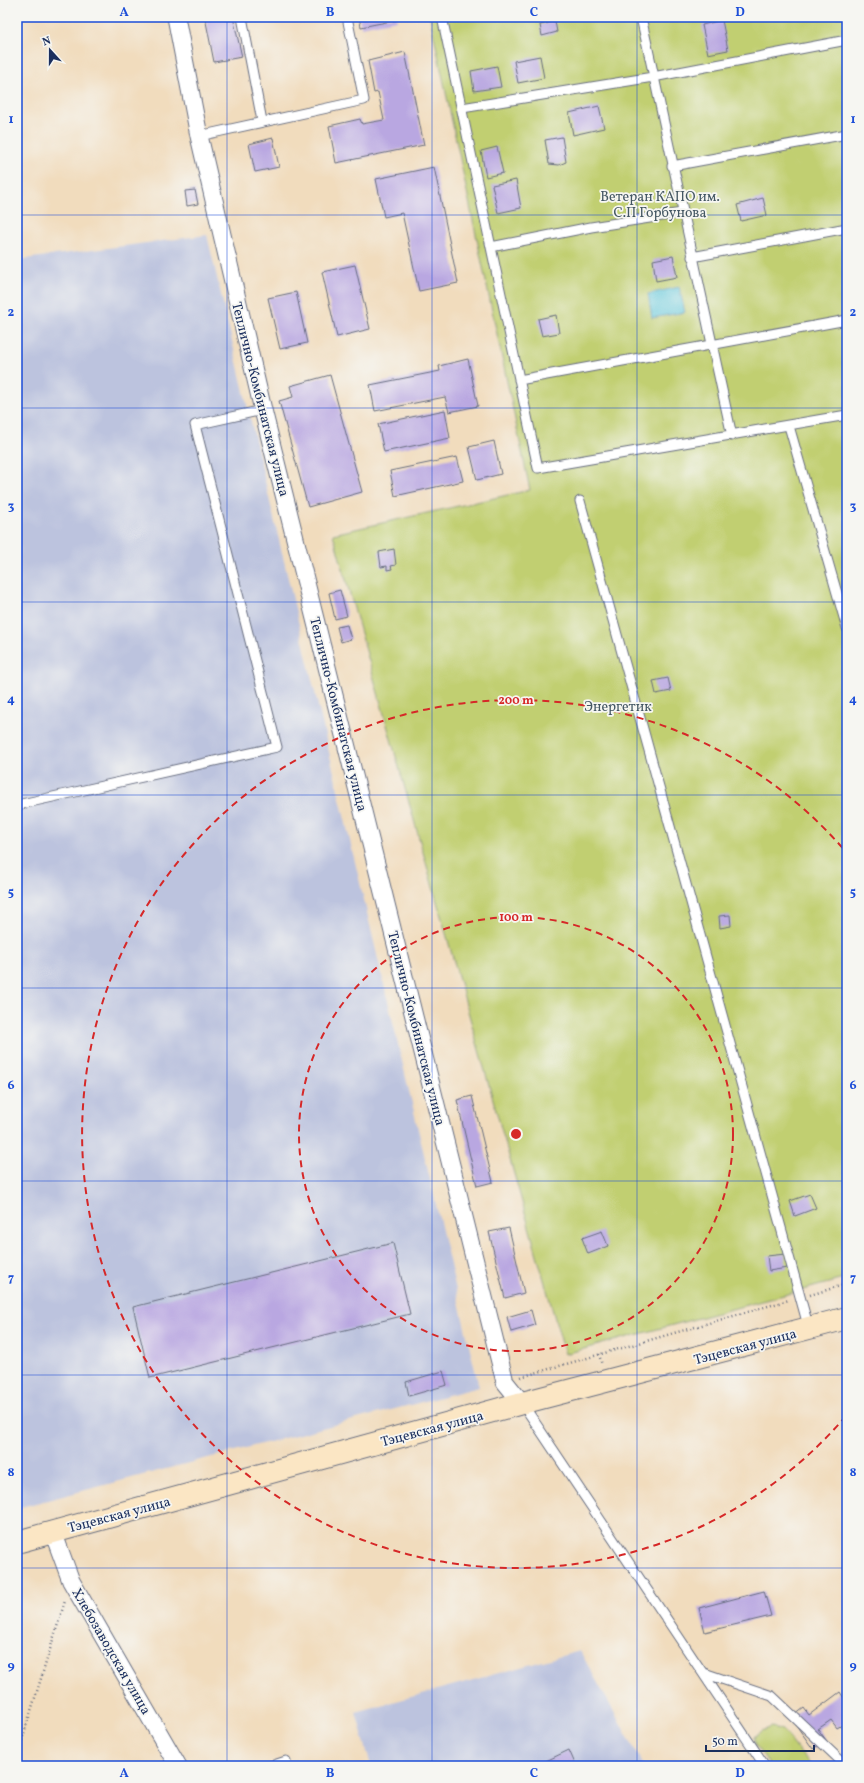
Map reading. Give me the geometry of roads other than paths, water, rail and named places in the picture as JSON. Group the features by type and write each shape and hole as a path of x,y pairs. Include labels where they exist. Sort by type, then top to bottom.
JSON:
{"main road":[{"name":"Тэцевская улица","path":"17,1542 522,1403 847,1318"}],"street":[{"name":"Теплично-Комбинатская улица","path":"176,17 199,136 263,410 505,1382 522,1403"},
{"name":"Хлебозаводская улица","path":"54,1532 71,1581 178,1766"}],"lane":[{"path":"242,17 262,121"},
{"path":"199,136 262,121 364,100 348,17"},
{"path":"442,17 538,468 732,436 847,415"},
{"path":"641,17 682,213 732,436"},
{"path":"462,108 653,77 847,40"},
{"path":"672,166 847,134"},
{"path":"491,247 591,227 682,213"},
{"path":"692,257 847,228"},
{"path":"519,380 847,320"},
{"path":"17,805 277,747 195,425 263,410"},
{"path":"789,426 847,628"},
{"path":"580,501 809,1329"},
{"path":"522,1403 766,1766"},
{"path":"704,1673 772,1696 841,1761 840,1766"},
{"path":"271,1766 286,1761 287,1766"}],"water":[{"path":"679,287 685,312 652,318 648,294"}],"park label":[{"name":"Ветеран КАПО им. С.П Горбунова","path":"660,204"},
{"name":"Энергетик","path":"618,706"}]}
